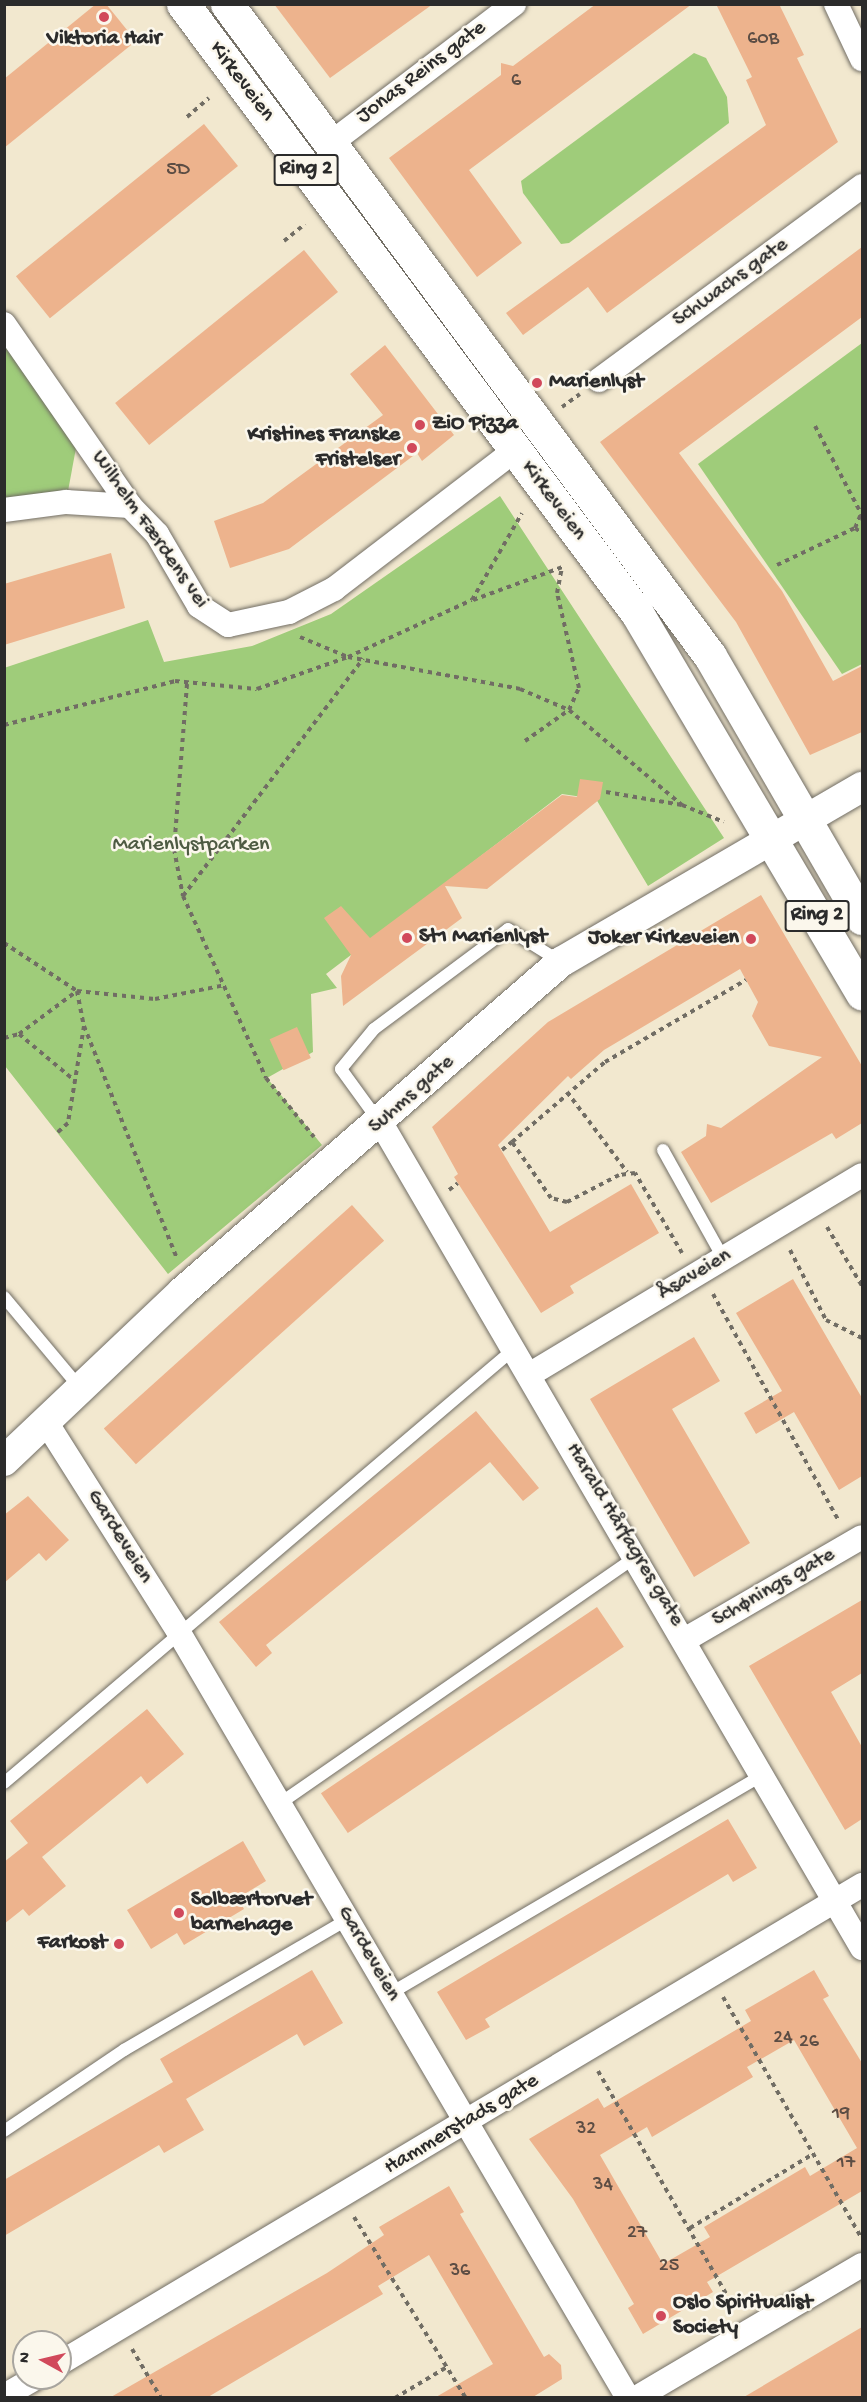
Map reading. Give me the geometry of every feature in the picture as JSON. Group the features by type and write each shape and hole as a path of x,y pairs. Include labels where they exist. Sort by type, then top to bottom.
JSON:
{"main road":[{"name":"Kirkeveien","path":"183,4 637,613 862,994"},
{"name":"Kirkeveien","path":"227,4 664,590 747,714 862,918"}],"street":[{"name":"Jonas Reins gate","path":"331,143 514,4"},
{"path":"836,4 862,59"},
{"name":"Schwachs gate","path":"599,380 862,186"},
{"name":"Wilhelm Færdens vei","path":"4,324 130,506 157,534 210,617 228,625 260,621 334,589 515,450"},
{"path":"4,510 66,502 130,506"},
{"name":"Suhms gate","path":"4,1461 188,1287 381,1123 561,962 806,817 862,787"},
{"name":"Harald Hårfagres gate","path":"381,1123 765,1773 862,1948"},
{"name":"Åsaveien","path":"529,1375 862,1175"},
{"name":"Gardeveien","path":"46,1422 178,1631 628,2397"},
{"name":"Schønings gate","path":"686,1639 862,1537"},
{"name":"Hammerstads gate","path":"72,2356 862,1885"},
{"path":"636,2397 862,2265"}],"lane":[{"path":"381,1123 341,1069 374,1029 508,929 561,962"},
{"path":"663,1150 723,1258"},
{"path":"4,1297 81,1389"},
{"path":"4,1783 178,1631 514,1349"},
{"path":"279,1804 636,1557"},
{"path":"391,1993 765,1773"},
{"path":"4,2132 124,2050 348,1919"}],"path":[{"path":"187,117 209,98"},
{"path":"284,241 305,224"},
{"path":"777,565 855,528 862,514 815,426"},
{"path":"472,600 522,513"},
{"path":"855,528 862,533"},
{"path":"4,725 133,688 187,684 257,689 348,657 472,600 561,567 557,593 579,688 569,710 525,741"},
{"path":"260,621 348,657 520,689 569,710 682,805"},
{"path":"183,896 363,659"},
{"path":"187,684 175,804 174,849 183,896 266,1077 319,1144"},
{"path":"606,792 682,805 731,825"},
{"path":"4,943 77,991 155,999 225,985"},
{"path":"502,1150 604,1062 746,980"},
{"path":"77,991 84,1026 188,1287"},
{"path":"4,1038 19,1034 77,991"},
{"path":"57,1133 68,1123 84,1026"},
{"path":"19,1034 74,1080"},
{"path":"567,1092 627,1172 639,1177 682,1253"},
{"path":"512,1142 551,1198 576,1200 627,1172"},
{"path":"827,1227 862,1286"},
{"path":"789,1249 826,1320 862,1338"},
{"path":"712,1293 839,1522"},
{"path":"721,1994 860,2235"},
{"path":"596,2068 736,2309"},
{"path":"690,2228 813,2154"},
{"path":"352,2213 466,2397"},
{"path":"129,2344 161,2397"},
{"path":"395,2397 447,2367"}],"green space":[{"path":"694,53 706,58 727,97 729,123 569,243 561,244 523,193 521,181"},
{"path":"4,328 78,437 66,502 5,510"},
{"path":"862,343 862,664 842,674 698,464"},
{"name":"Marienlystparken","path":"500,496 724,838 648,886 596,799 562,794 326,974 337,988 311,994 313,1052 267,1078 322,1145 168,1274 5,1066 4,668 148,620 164,662 252,646 331,614"}],"building":[{"path":"96,4 106,4 136,41 4,148 4,79"},
{"path":"274,4 433,4 330,78"},
{"path":"596,4 692,4 469,170 522,243 477,277 389,158 501,75 501,63 513,66"},
{"path":"716,4 779,4 804,55 797,58 838,142 607,313 588,287 523,335 506,313 766,125 746,80 752,77"},
{"path":"204,124 238,166 50,318 16,276"},
{"path":"862,247 862,317 679,453 782,591 833,681 862,666 862,732 810,755 736,622 600,442"},
{"path":"304,250 338,292 149,445 115,403"},
{"path":"385,345 454,435 422,461 417,453 289,549 230,568 214,521 263,503 383,415 350,374"},
{"path":"111,553 125,608 4,645 4,584"},
{"path":"580,779 603,782 600,799 487,889 445,886 462,918 343,1006 341,976 351,955 324,918 341,906 370,938 562,795 577,797"},
{"path":"761,895 862,1066 862,1123 836,1139 832,1133 711,1203 681,1152 706,1136 707,1124 721,1128 822,1057 769,1046 752,1016 758,1002 740,969 604,1050 571,1079 568,1076 498,1145 550,1232 631,1184 659,1233 570,1286 574,1293 541,1313 454,1177 458,1174 432,1127 548,1022"},
{"path":"297,1027 311,1058 283,1070 270,1039"},
{"path":"352,1205 384,1241 136,1464 104,1428"},
{"path":"793,1279 862,1398 862,1476 839,1490 794,1412 756,1434 744,1413 782,1391 736,1313"},
{"path":"694,1337 720,1381 672,1409 750,1543 694,1577 590,1399"},
{"path":"476,1411 539,1488 523,1501 490,1462 266,1645 272,1653 256,1667 219,1622"},
{"path":"28,1496 69,1540 46,1561 39,1553 4,1583 4,1515"},
{"path":"862,1600 862,1673 831,1692 862,1747 862,1819 845,1830 749,1666"},
{"path":"597,1607 624,1647 348,1833 321,1793"},
{"path":"147,1709 184,1754 147,1784 141,1776 42,1857 66,1886 29,1916 23,1909 4,1924 4,1862 28,1843 10,1821"},
{"path":"728,1819 757,1868 733,1882 728,1874 485,2019 490,2027 466,2040 437,1992"},
{"path":"243,1841 266,1881 238,1898 244,1909 184,1945 177,1933 151,1949 127,1910"},
{"path":"312,1970 343,2023 304,2046 297,2034 186,2099 204,2130 164,2153 159,2145 4,2236 4,2180 173,2082 160,2059"},
{"path":"814,1970 829,1996 823,1999 862,2063 862,2191 707,2282 713,2292 643,2334 628,2308 634,2304 573,2199 529,2139 598,2098 604,2108 751,2021 745,2010","holes":["794,2040 857,2148 810,2176 805,2167 704,2227 710,2237 663,2264 600,2155 647,2127 652,2137 753,2077 747,2067"]},
{"path":"449,2186 464,2212 460,2214 544,2357 549,2354 561,2365 562,2379 533,2397 436,2397 493,2364 429,2255 378,2286 383,2294 208,2397 111,2397 327,2273 384,2235 379,2227"},
{"path":"862,2327 862,2397 744,2397"}],"place":[{"name":"Viktoria Hair","path":"104,17"},
{"name":"Marienlyst","path":"537,383"},
{"name":"ZiO Pizza","path":"420,425"},
{"name":"Kristines Franske Fristelser","path":"412,448"},
{"name":"St1 Marienlyst","path":"407,938"},
{"name":"Joker Kirkeveien","path":"751,939"},
{"name":"Solbærtorvet barnehage","path":"179,1913"},
{"name":"Farkost","path":"119,1944"},
{"name":"Oslo Spiritualist Society","path":"661,2316"}]}
